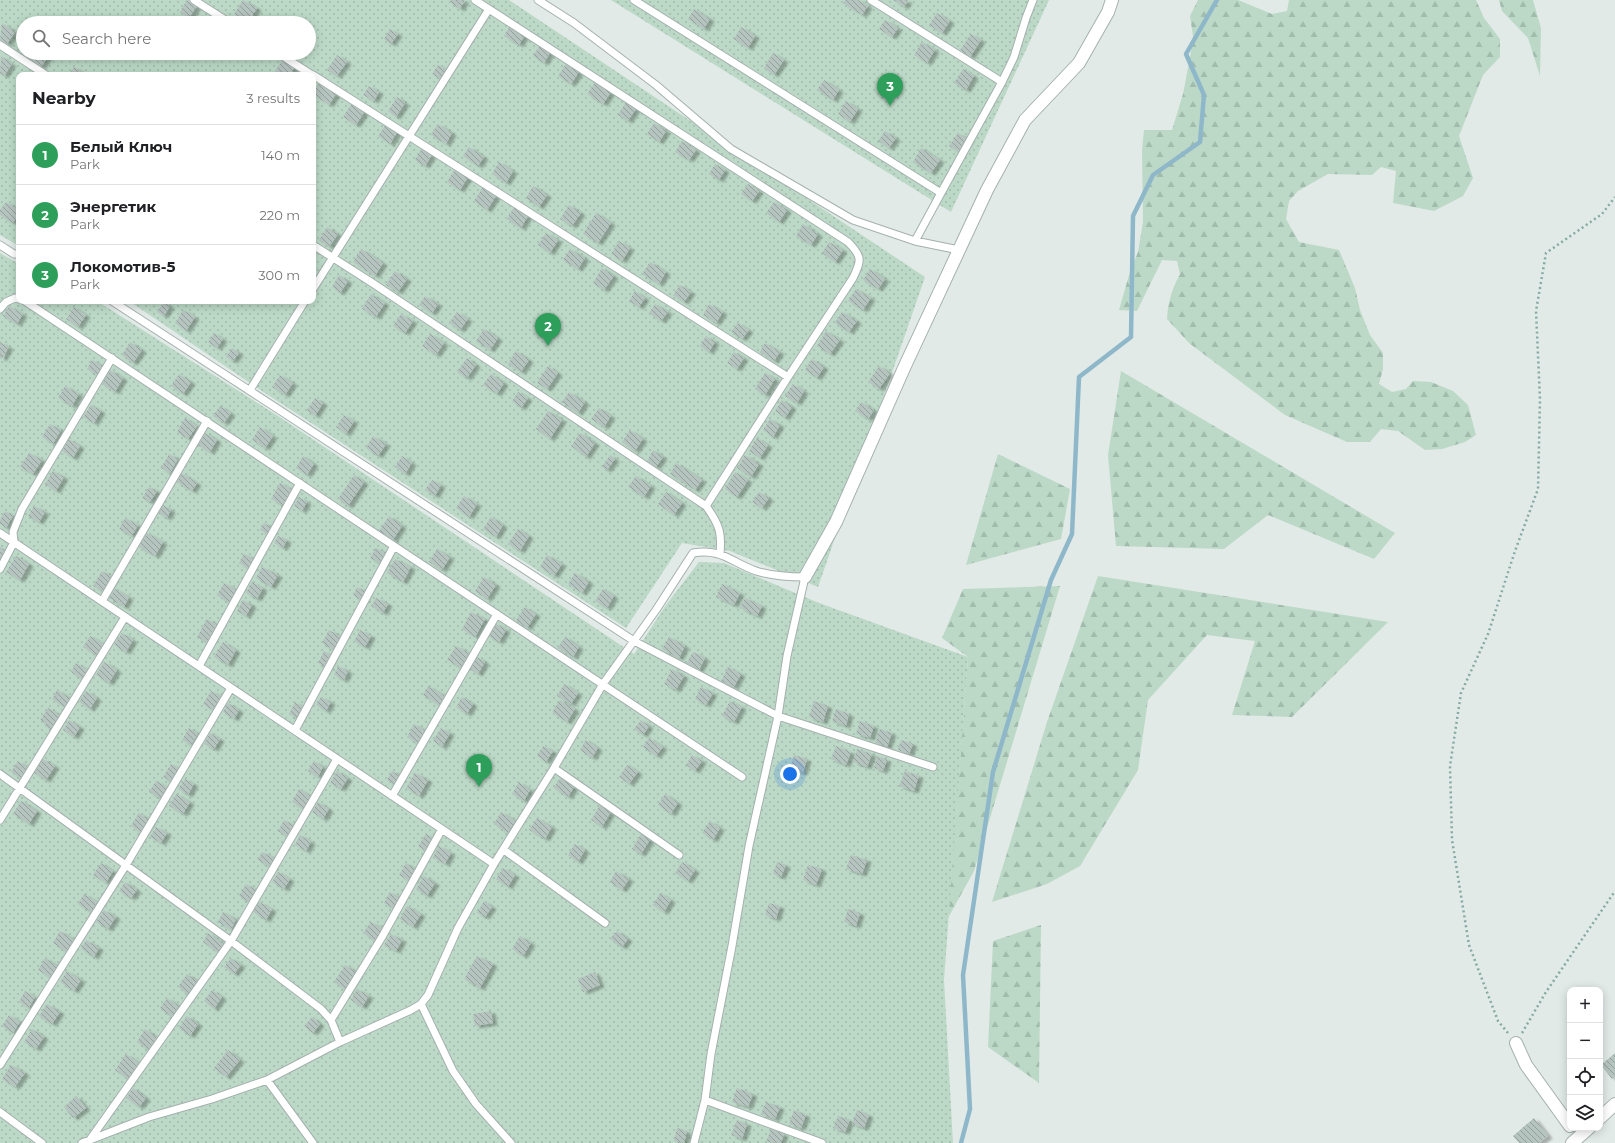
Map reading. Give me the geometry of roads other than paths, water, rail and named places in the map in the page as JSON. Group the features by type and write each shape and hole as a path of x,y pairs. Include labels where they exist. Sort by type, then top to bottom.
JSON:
{"street":[{"path":"805,577 836,522 904,368 987,190 1025,120 1079,63 1108,12 1112,0"},
{"path":"1516,1043 1526,1065 1575,1135"},
{"path":"1603,1115 1615,1104"}],"lane":[{"path":"194,0 219,16"},
{"path":"475,0 848,242 858,252 860,262 853,278 706,506"},
{"path":"538,0 574,24 656,85 731,149 853,220 915,241 959,250"},
{"path":"634,0 941,193"},
{"path":"871,0 1002,82"},
{"path":"915,241 1002,82 1014,57 1033,0"},
{"path":"316,284 410,137 489,9"},
{"path":"0,45 16,55"},
{"path":"23,60 41,72"},
{"path":"289,60 308,72"},
{"path":"316,77 788,377"},
{"path":"0,245 16,254"},
{"path":"316,248 374,284 706,506 716,520 722,536 720,554"},
{"path":"0,309 6,302 16,298"},
{"path":"30,304 742,777"},
{"path":"117,304 634,641 778,716 933,767"},
{"path":"250,390 303,304"},
{"path":"0,569 14,542 14,532 22,509 112,358"},
{"path":"102,601 207,421"},
{"path":"199,666 300,483"},
{"path":"0,533 494,864"},
{"path":"295,730 394,546"},
{"path":"86,1142 149,1117 212,1099 267,1080 340,1042 392,1019 421,1004 428,995 458,928 494,864 554,768 603,684 634,641 693,553 706,550 720,554 756,571 785,577 805,577 787,656 778,716 748,846 732,946 711,1054 705,1100 694,1143"},
{"path":"392,796 497,614"},
{"path":"0,820 125,617"},
{"path":"0,1065 126,865 231,688"},
{"path":"86,1142 231,941 337,758"},
{"path":"554,768 679,855"},
{"path":"0,774 231,941 321,1009 331,1020 340,1042"},
{"path":"331,1020 382,937 442,829"},
{"path":"504,850 605,923"},
{"path":"421,1004 454,1071 476,1104 512,1143"},
{"path":"267,1080 302,1126 310,1142"},
{"path":"705,1100 822,1143"},
{"path":"0,1112 42,1143"}],"waterway":[{"path":"961,1143 970,1109 963,975 993,772 1051,580 1072,534 1079,377 1131,337 1133,216 1153,175 1200,142 1204,95 1186,54 1217,0"}],"place":[{"name":"Локомотив-5","path":"890,106"},
{"name":"Энергетик","path":"548,346"},
{"name":"Белый Ключ","path":"479,787"}]}
